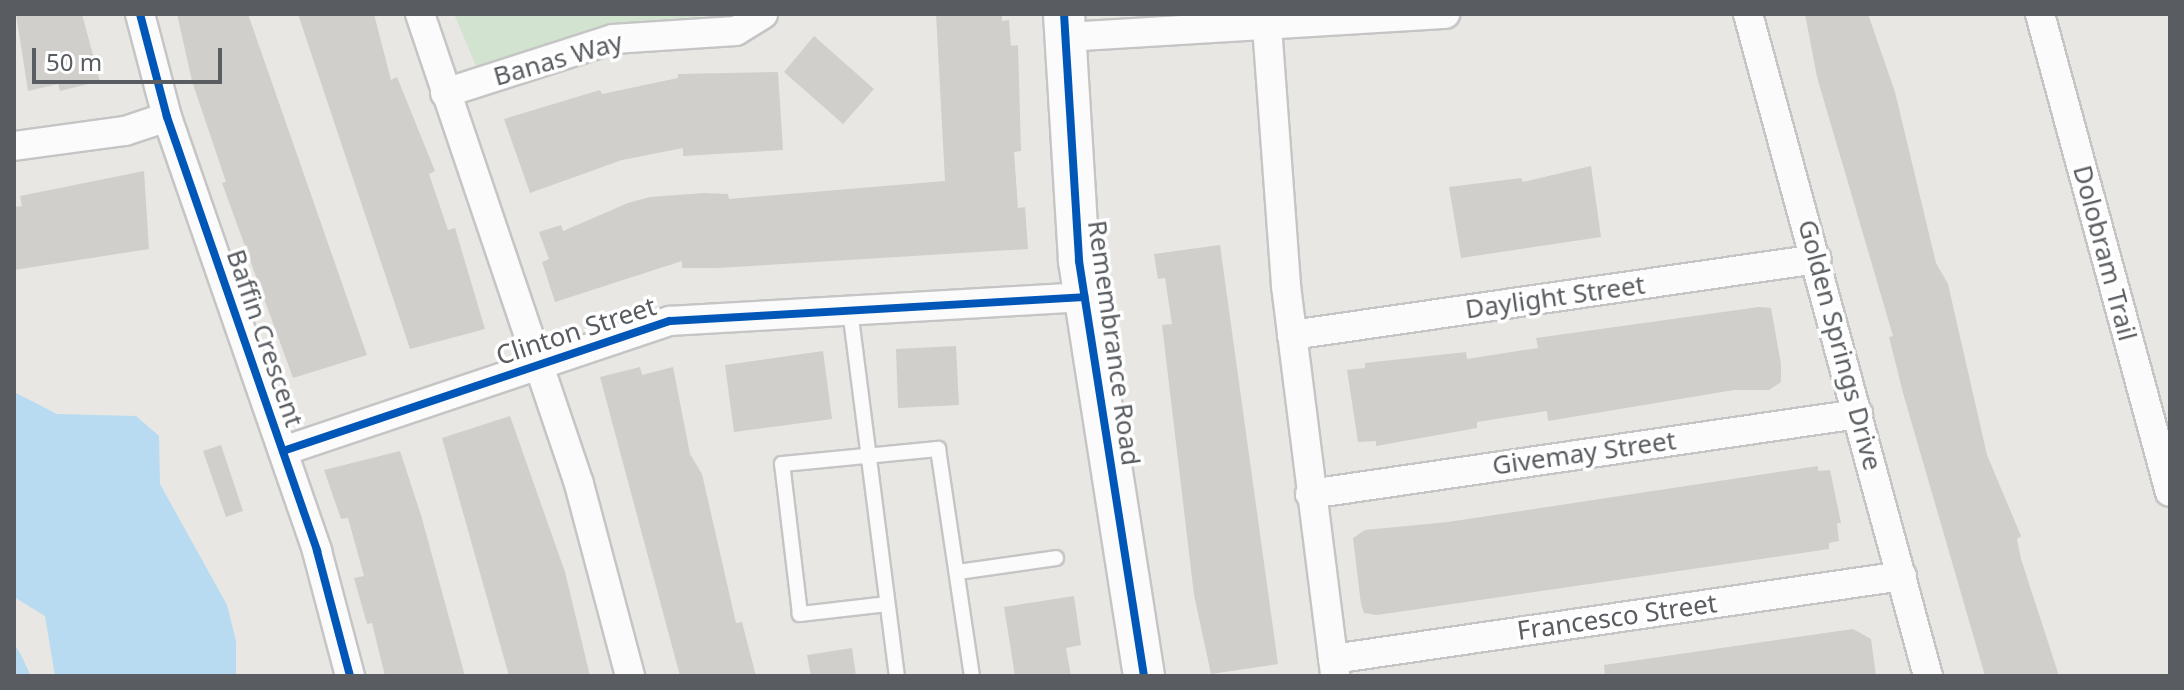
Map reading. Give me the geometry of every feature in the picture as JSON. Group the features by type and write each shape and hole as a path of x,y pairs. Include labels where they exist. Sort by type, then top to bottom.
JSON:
{"street":[{"name":"Baffin Crescent","path":"140,14 167,117 283,451 350,676"},
{"path":"420,14 579,484 630,676"},
{"name":"Banas Way","path":"445,93 613,39 736,31 763,14"},
{"path":"1065,25 1267,26 1445,14"},
{"name":"Golden Springs Drive","path":"1748,14 1928,676"},
{"name":"Dolobram Trail","path":"2040,14 2170,492"},
{"name":"Remembrance Road","path":"1065,25 1084,297 1144,676"},
{"path":"1267,26 1275,170 1292,335 1334,667"},
{"path":"14,146 125,131 167,117"},
{"name":"Daylight Street","path":"1292,335 1817,259"},
{"name":"Clinton Street","path":"283,451 670,321 1084,297"},
{"name":"Givemay Street","path":"1310,494 1858,414"},
{"name":"Francesco Street","path":"1334,667 1902,576"}],"lane":[{"path":"850,310 897,676"},
{"path":"887,604 800,614 782,464 938,449 972,676"},
{"path":"958,572 1056,558"}],"green space":[{"path":"454,14 730,14 616,23 476,66"}],"water":[{"path":"14,392 57,414 136,416 159,436 160,484 227,605 236,641 236,676 55,676 45,616 14,597"},
{"path":"14,644 20,653 31,676 14,676"}],"building":[{"path":"16,14 82,14 100,81 60,91 58,84 28,91"},
{"path":"177,14 248,14 367,355 293,378 222,183 226,182 192,81"},
{"path":"298,14 374,14 391,80 397,77 435,171 429,174 448,230 455,228 485,329 410,349"},
{"path":"936,14 1002,14 1002,21 1009,20 1011,46 1018,45 1021,151 1014,152 1018,208 1025,207 1028,249 717,268 682,268 682,261 555,302 542,262 549,259 539,232 561,225 563,231 628,203 650,197 704,193 728,194 729,199 945,181"},
{"path":"1805,14 1868,14 1895,92 1936,263 1948,284 1987,455 2021,536 2017,539 2021,559 2059,676 1985,676 1903,393 1889,337 1893,336 1817,77"},
{"path":"814,36 874,89 843,124 784,72"},
{"path":"778,72 783,150 683,156 683,148 622,160 530,193 504,119 600,90 602,94 678,78 678,74"},
{"path":"1591,166 1601,237 1461,258 1449,187 1521,178 1523,182"},
{"path":"144,171 149,249 14,270 14,207 22,206 20,196"},
{"path":"1220,245 1278,664 1211,674 1194,595 1162,325 1172,324 1165,278 1158,279 1154,254"},
{"path":"1759,307 1771,308 1781,364 1781,382 1769,390 1734,390 1548,421 1547,411 1477,422 1477,428 1376,446 1376,441 1358,442 1347,370 1365,368 1365,363 1466,352 1467,359 1538,348 1536,338"},
{"path":"956,346 959,405 898,408 896,349"},
{"path":"823,351 832,419 734,432 725,365"},
{"path":"640,367 642,375 673,367 690,454 702,474 736,623 742,622 756,676 680,676 600,377"},
{"path":"510,416 565,572 590,676 509,676 442,438"},
{"path":"221,445 243,511 226,517 203,451"},
{"path":"400,451 421,515 465,676 385,676 372,623 367,624 354,578 364,576 348,518 341,519 324,470"},
{"path":"1818,466 1818,471 1830,470 1841,523 1837,523 1839,541 1829,543 1829,549 1377,615 1364,613 1361,604 1353,538 1365,530 1448,522"},
{"path":"1074,596 1081,645 1066,648 1071,676 1015,676 1004,607"},
{"path":"1853,629 1871,639 1876,676 1605,676 1604,665"},
{"path":"852,648 856,676 811,676 807,655"}],"cycle path":[{"path":"140,14 167,117 317,551 350,676"},
{"path":"1064,14 1079,261 1144,676"},
{"path":"283,451 670,321 1084,297"}]}
